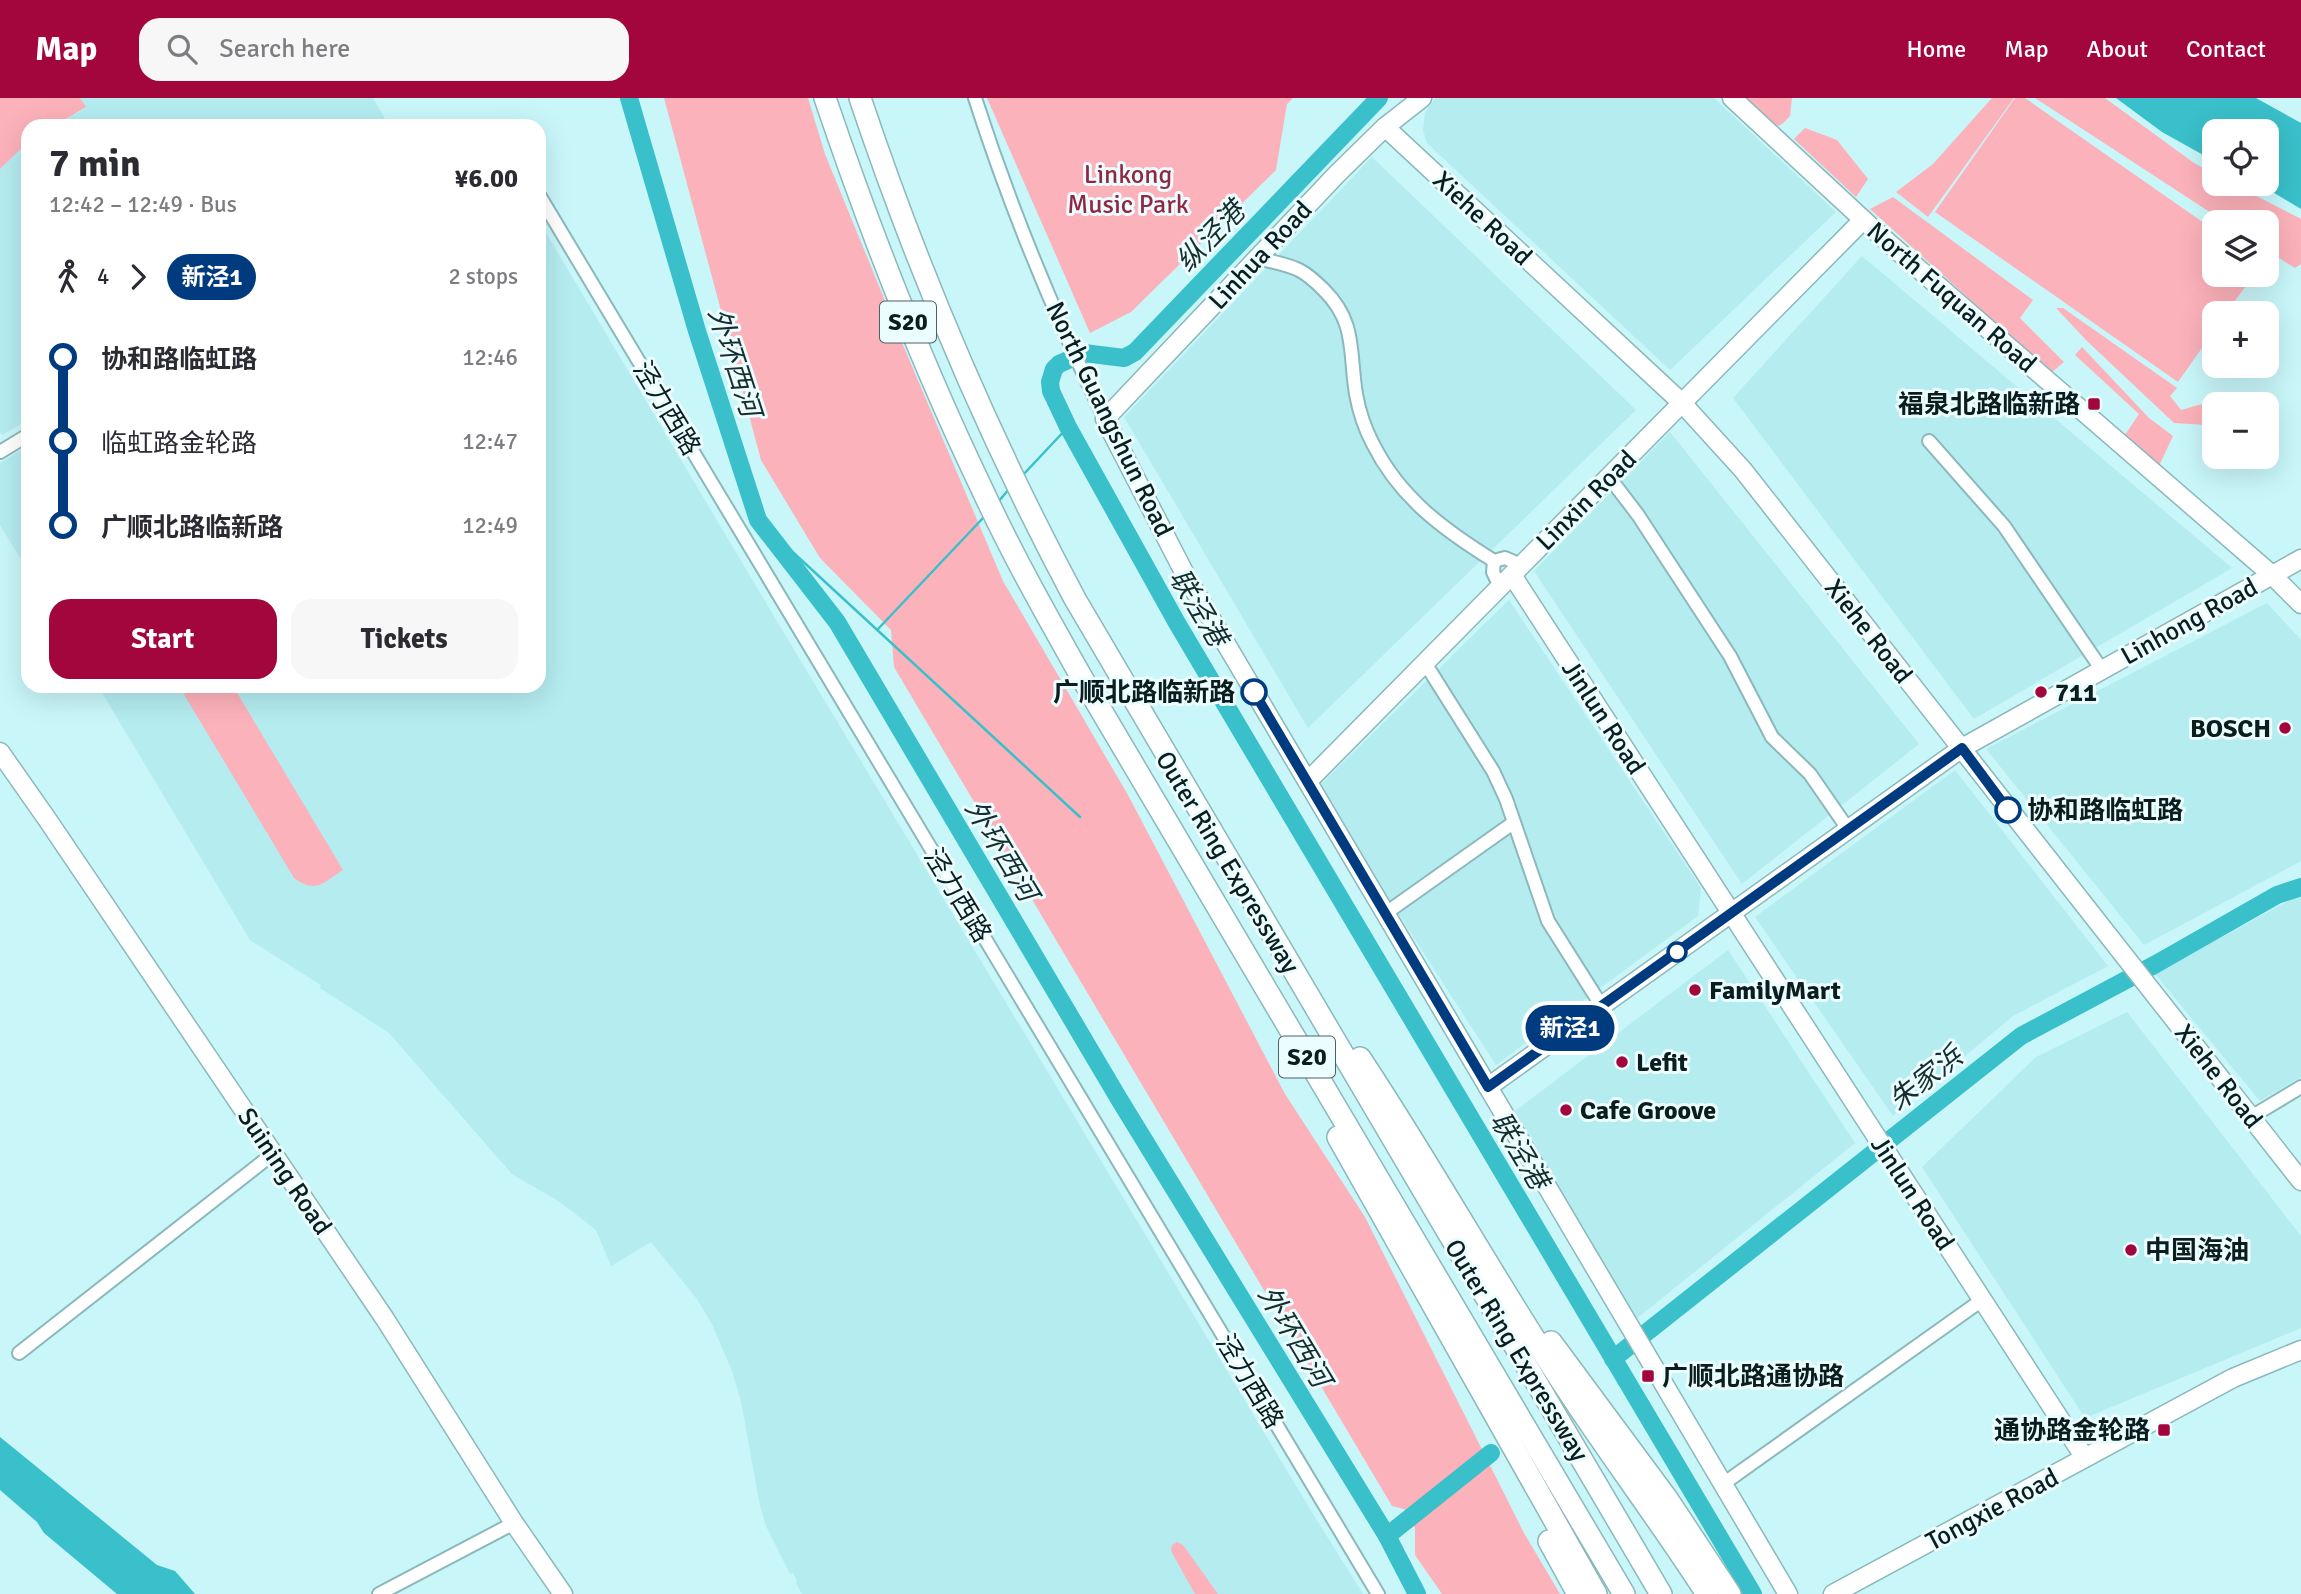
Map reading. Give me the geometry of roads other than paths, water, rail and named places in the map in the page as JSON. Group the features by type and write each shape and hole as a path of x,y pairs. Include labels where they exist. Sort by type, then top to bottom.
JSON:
{"highway":[{"name":"Outer Ring Expressway","path":"825,98 903,311 991,508 1082,678 1624,1594"},
{"name":"Outer Ring Expressway","path":"860,98 934,299 1010,473 1069,589 1110,663 1661,1594"},
{"path":"1223,853 1386,1098 1558,1375 1707,1594"},
{"path":"1196,869 1329,1122 1596,1594"},
{"path":"1478,1246 1668,1500 1730,1594"},
{"path":"1421,1286 1483,1420 1578,1594"}],"street":[{"name":"North Guangshun Road","path":"975,98 1070,343 1105,419 1188,578 1788,1594"},
{"name":"Linhua Road","path":"1105,419 1337,174 1385,127 1422,98"},
{"name":"North Fuquan Road","path":"1732,98 1863,220 2272,575 2301,604"},
{"name":"Xiehe Road","path":"1385,127 1682,403 1758,489 2301,1181"},
{"name":"泾力西路","path":"546,207 1378,1594"},
{"name":"Linxin Road","path":"1308,781 1863,220"},
{"path":"1258,258 1298,269 1312,277 1333,299 1348,326 1361,415 1382,463 1418,506 1456,538 1494,561 1505,558 1511,576"},
{"path":"0,452 21,439"},
{"path":"1929,441 2004,526 2102,670"},
{"path":"1609,477 1638,515 1730,656 1772,737 1810,774 1848,829"},
{"name":"Linhong Road","path":"1488,1087 1962,748 2301,559"},
{"path":"1494,561 1493,572 1511,576"},
{"name":"Jinlun Road","path":"1511,576 2085,1458"},
{"path":"1425,663 1493,771 1548,921 1601,1005"},
{"name":"Suining Road","path":"0,752 377,1307 551,1594"},
{"name":"Suining Road","path":"0,770 510,1526 563,1594"},
{"path":"1386,913 1513,823"},
{"path":"2251,1117 2301,1087"},
{"path":"19,1353 265,1160"},
{"path":"1723,1484 1982,1300"},
{"name":"Tongxie Road","path":"1833,1594 2233,1378 2301,1350"},
{"path":"379,1594 510,1526"}],"water":[{"path":"2116,98 2256,98 2301,123 2301,209 2279,196 2279,119 2202,119 2202,154 2162,132"},
{"path":"0,1437 157,1565 175,1571 195,1594 117,1594 44,1533 37,1522 0,1490"}],"waterway":[{"name":"外环西河","path":"629,98 697,331 758,520 837,622 1119,1099 1387,1536 1417,1594"},
{"name":"联泾港","path":"1379,98 1135,352 1124,358 1084,353 1059,364 1054,369 1050,382 1051,391 1068,427 1177,623 1753,1594"},
{"path":"1022,476 1068,427"},
{"path":"998,502 1010,488"},
{"path":"878,629 984,517"},
{"path":"758,520 1080,817"},
{"name":"朱家浜","path":"1613,1359 2021,1036 2277,895 2301,887"},
{"path":"1387,1536 1491,1453"}],"place":[{"name":"福泉北路临新路","path":"2094,404"},
{"name":"广顺北路临新路","path":"1254,692"},
{"name":"711","path":"2041,692"},
{"name":"BOSCH","path":"2285,728"},
{"name":"协和路临虹路","path":"2008,810"},
{"name":"FamilyMart","path":"1695,990"},
{"name":"Lefit","path":"1622,1062"},
{"name":"Cafe Groove","path":"1566,1110"},
{"name":"中国海油","path":"2131,1250"},
{"name":"广顺北路通协路","path":"1648,1376"},
{"name":"通协路金轮路","path":"2164,1430"}],"park label":[{"name":"Linkong Music Park","path":"1128,189"}],"water label":[{"name":"纵泾港","path":"1210,236"}]}
